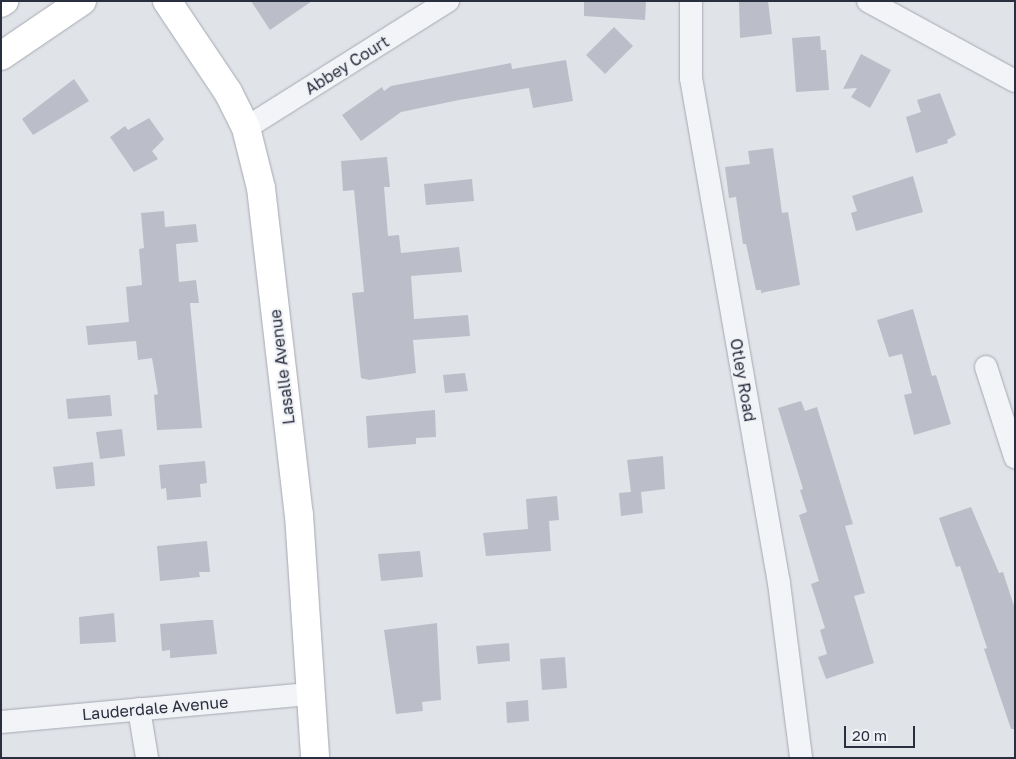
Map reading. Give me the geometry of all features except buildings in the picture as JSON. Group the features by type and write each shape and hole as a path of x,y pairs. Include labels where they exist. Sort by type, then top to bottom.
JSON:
{"main road":[{"path":"1,56 82,1"},
{"name":"Lasalle Avenue","path":"167,1 228,92 246,128 261,188 299,516 309,694 315,758"}],"street":[{"name":"Abbey Court","path":"246,128 448,1"},
{"name":"Otley Road","path":"691,1 691,78 779,583 801,758"},
{"path":"868,1 1015,82"},
{"path":"986,367 1015,457"},
{"name":"Lauderdale Avenue","path":"1,722 309,694"},
{"path":"139,709 147,758"}]}
